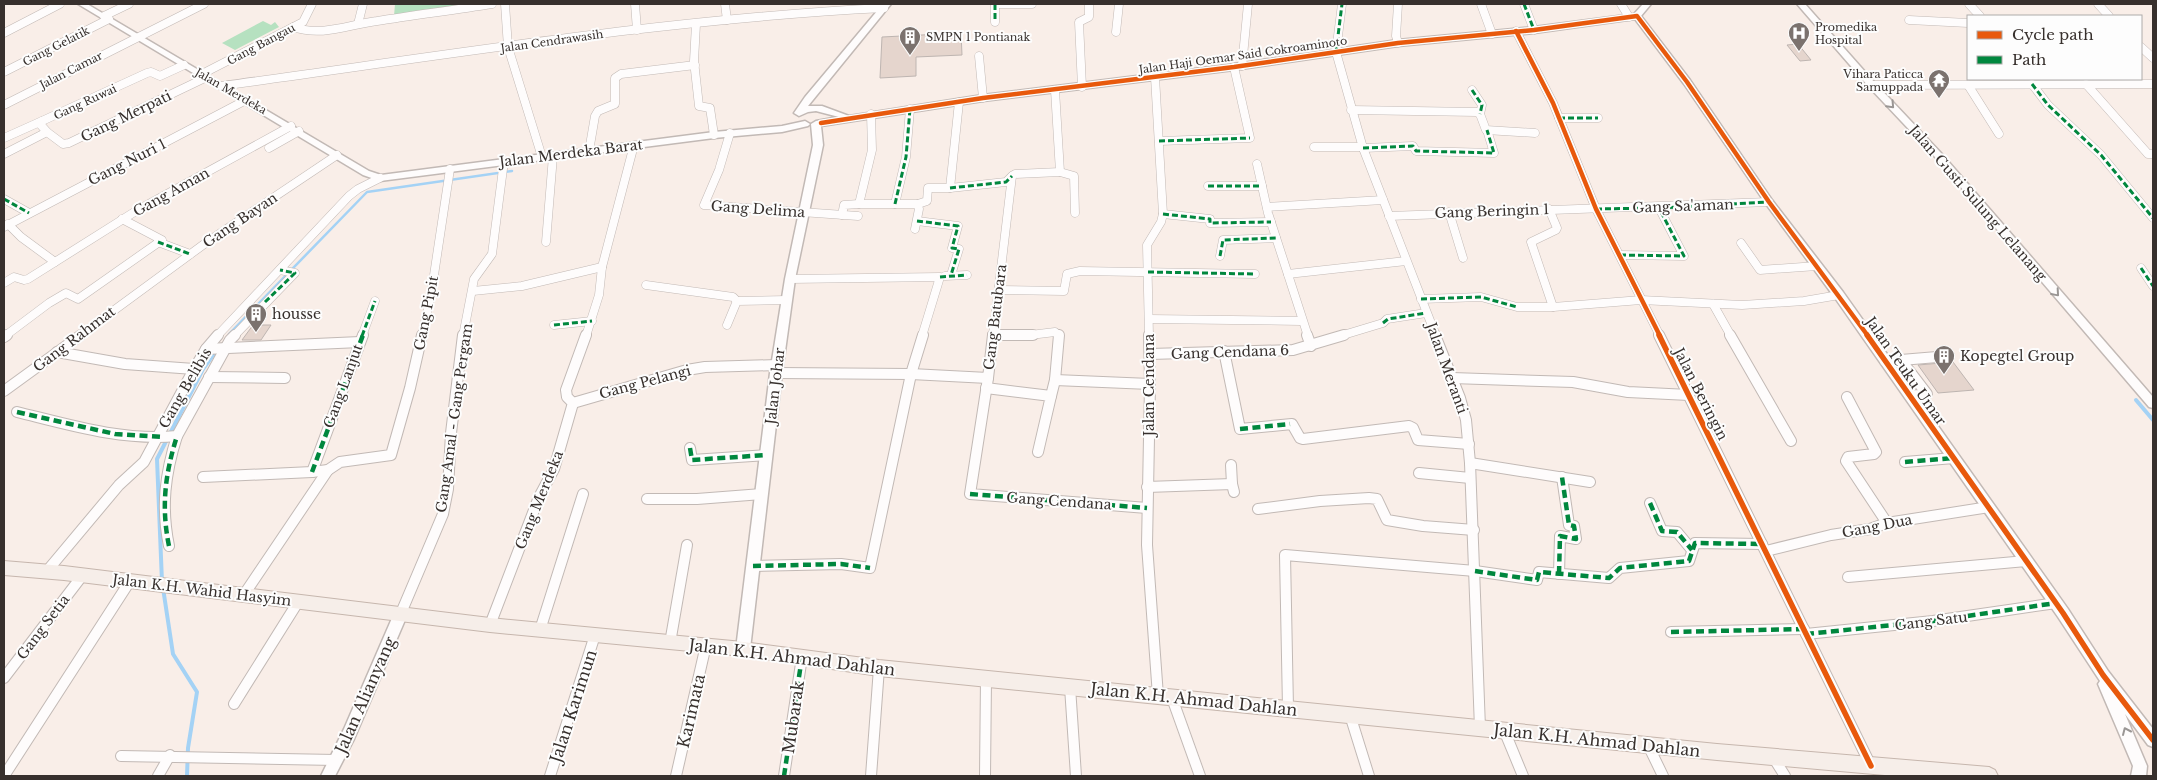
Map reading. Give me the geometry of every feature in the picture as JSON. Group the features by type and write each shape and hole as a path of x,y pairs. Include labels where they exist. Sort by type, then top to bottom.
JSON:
{"main road":[{"name":"Jalan K.H. Wahid Hasyim","path":"4,568 47,571 243,596 401,613"},
{"name":"Jalan K.H. Ahmad Dahlan","path":"401,613 490,625 743,649 879,668 986,679 1773,756 1879,770 1989,776"}],"street":[{"path":"4,33 60,4"},
{"name":"Jalan Merdeka","path":"84,4 181,66 204,76 366,173 380,178"},
{"name":"Gang Gelatik","path":"4,72 106,18 128,4"},
{"name":"Jalan Camar","path":"4,105 204,4"},
{"name":"Gang Bangau","path":"204,76 304,21 312,4"},
{"path":"358,24 363,4"},
{"path":"293,27 315,33 358,24 492,4"},
{"path":"505,4 508,47 547,156 546,242"},
{"path":"636,4 638,30"},
{"path":"725,4 727,20"},
{"path":"803,12 804,4"},
{"path":"995,22 995,4 1032,4"},
{"path":"1082,87 1079,22 1089,17 1089,4"},
{"path":"1159,141 1250,138 1238,67 1248,4"},
{"path":"1336,52 1342,4"},
{"path":"1398,4 1396,36 1398,43"},
{"path":"1481,4 1492,34"},
{"path":"1524,4 1534,30"},
{"path":"1621,4 1633,17 1647,4"},
{"name":"Jalan Gusti Sulung Lelanang","path":"1801,4 1872,85 1938,155 2153,404"},
{"path":"1969,4 1979,15"},
{"path":"2098,4 2108,15"},
{"path":"819,87 822,110 826,117 814,124 800,122 799,114 819,87 886,6"},
{"name":"Jalan Cendrawasih","path":"221,86 638,30 803,12 886,6"},
{"path":"1116,32 1118,7"},
{"name":"Jalan Haji Oemar Said Cokroaminoto","path":"814,124 983,98 1238,67 1398,43 1534,30 1633,17"},
{"name":"Jalan Teuku Umar","path":"1633,17 1687,82 1769,202 1839,296 1989,507 2056,603 2103,675 2153,740"},
{"path":"1908,20 1967,23"},
{"path":"696,24 695,65 700,107 710,108 714,135"},
{"name":"Jalan Beringin","path":"1516,31 1559,118 1596,209 1805,632 1879,770"},
{"path":"2142,48 2153,58"},
{"name":"Jalan Meranti","path":"1336,52 1363,147 1452,378 1466,420 1474,530 1480,728"},
{"path":"979,56 983,98"},
{"path":"589,151 595,116 598,111 615,104 615,78 621,74 695,65"},
{"name":"Gang Ruwai","path":"7,152 47,132 40,124 42,121 147,73 162,76 181,66"},
{"name":"Gang Merpati","path":"47,132 63,144 70,143 204,76"},
{"path":"1155,78 1163,214 1210,219 1210,223 1271,222"},
{"path":"2032,84 2048,105 2101,155 2153,218"},
{"path":"2086,84 2148,154 2153,154"},
{"path":"1872,85 2153,84"},
{"path":"1968,85 1998,134"},
{"path":"1055,90 1060,172"},
{"path":"1314,147 1413,146 1416,152 1494,153 1488,130 1485,129 1480,114 1482,105 1472,90"},
{"name":"Gang Nuri 1","path":"5,225 246,100"},
{"path":"950,188 959,102"},
{"path":"762,130 809,108 852,117"},
{"path":"895,204 905,169 910,109"},
{"path":"1352,110 1480,114"},
{"path":"859,204 872,150 871,114"},
{"path":"1559,118 1598,118"},
{"path":"4,138 42,121"},
{"name":"Jalan Merdeka Barat","path":"380,178 503,165 547,156 814,124"},
{"name":"Jalan Johar","path":"743,649 776,369 790,279 818,145 814,124"},
{"path":"269,148 294,129"},
{"name":"Gang Aman","path":"4,283 14,277 27,279 122,219 294,129"},
{"path":"1488,130 1535,133"},
{"name":"Gang Delima","path":"730,133 719,170 704,205 858,216"},
{"path":"4,145 7,152"},
{"name":"Gang Merdeka","path":"490,625 539,498 554,469 573,403 566,390 592,321 599,295 602,267 634,145"},
{"name":"Gang Bayan","path":"144,287 337,154"},
{"path":"1257,164 1271,222 1310,346"},
{"name":"Gang Amal - Gang Pergam","path":"401,613 443,514 448,490 451,433 463,337 476,275 488,262 492,254 503,165"},
{"name":"Gang Pipit","path":"328,470 340,462 391,455 410,388 431,295 450,171"},
{"path":"842,215 844,205 918,204 927,201 928,188 950,188 1006,182 1015,174 1060,172 1074,176 1075,213"},
{"name":"Gang Batubara","path":"776,369 911,374 987,383 1012,176"},
{"name":"Gang Belibis","path":"47,571 119,485 140,467 160,437 194,369 208,349 253,300 285,271 352,193 380,178"},
{"path":"1208,186 1262,186"},
{"path":"4,199 29,213"},
{"path":"1267,207 1383,200"},
{"name":"Gang Sa'aman","path":"1596,209 1659,208 1769,202"},
{"path":"918,204 916,225 958,226 952,248 959,249 951,275"},
{"path":"1620,255 1684,256 1659,208"},
{"path":"1549,209 1557,228 1556,230 1531,242 1553,307"},
{"name":"Gang Beringin 1","path":"1388,216 1449,212 1596,209"},
{"path":"1449,212 1464,258"},
{"name":"Jalan Cendana","path":"1163,214 1161,222 1147,245 1150,354 1147,545 1165,697 1200,776"},
{"path":"4,337 49,303 66,293 78,299 162,240 122,219"},
{"path":"5,225 55,262"},
{"path":"1212,250 1221,253 1223,240 1276,238"},
{"path":"158,242 190,254"},
{"path":"1741,243 1759,269 1817,266"},
{"path":"1288,274 1406,261"},
{"path":"473,291 522,286 602,267"},
{"path":"2141,268 2153,286"},
{"path":"169,546 165,531 162,498 167,467 177,436 225,348 235,334 295,273 285,271"},
{"path":"999,290 1064,291 1067,274 1080,271 1255,274"},
{"path":"790,279 967,275"},
{"path":"753,566 841,564 870,568 911,374 940,277"},
{"path":"646,285 733,297 737,300 787,300"},
{"name":"Gang Rahmat","path":"4,391 144,287"},
{"path":"1421,299 1481,297 1517,307 1553,307 1641,300 1713,304 1771,304 1804,302 1839,296"},
{"path":"253,300 265,302"},
{"path":"727,325 737,300"},
{"name":"Gang Lanjut","path":"312,472 375,301"},
{"path":"1713,304 1791,441"},
{"name":"Gang Cendana 6","path":"1150,354 1293,350 1383,323 1388,318 1426,313"},
{"path":"1149,319 1301,321"},
{"path":"554,325 592,321"},
{"path":"993,335 1022,336 1056,332 1059,334 1055,380 1038,452"},
{"path":"208,349 360,342"},
{"path":"1224,351 1240,429 1292,424 1300,438 1303,439 1409,426 1413,428 1418,440 1469,444"},
{"path":"57,352 99,362 153,368 194,369"},
{"path":"1885,362 1949,356"},
{"path":"1902,360 1927,394 1910,396"},
{"name":"Gang Pelangi","path":"573,403 687,370 705,367 776,369"},
{"path":"209,377 285,378"},
{"path":"1452,378 1573,382 1628,392 1689,395"},
{"path":"1055,380 1150,384"},
{"path":"987,383 1051,396"},
{"name":"Gang Cendana","path":"987,383 970,494 1147,508"},
{"path":"1847,397 1876,452 1874,454 1848,457 1846,461 1887,523"},
{"path":"17,412 115,434 160,437 177,436"},
{"path":"690,448 692,460 767,455"},
{"path":"1905,462 1954,458"},
{"path":"1470,463 1590,482"},
{"path":"1147,487 1233,488 1231,465"},
{"path":"203,477 328,470"},
{"path":"243,596 328,470"},
{"path":"1418,473 1470,478"},
{"path":"1559,574 1560,536 1576,539 1574,526 1569,525 1562,478"},
{"path":"540,630 583,494"},
{"path":"647,499 697,499 762,494"},
{"path":"1258,509 1348,498 1372,497 1377,499 1387,520 1423,526 1474,530"},
{"path":"1288,708 1284,555 1475,571 1537,580 1539,572 1609,578 1620,568 1689,561 1692,550 1676,532 1662,531 1650,503"},
{"name":"Gang Dua","path":"1692,550 1695,544 1764,547 1870,529 1887,523 1989,507"},
{"path":"670,642 687,545"},
{"path":"1848,577 2026,561"},
{"name":"Gang Setia","path":"4,678 82,576"},
{"path":"4,776 133,581"},
{"path":"234,704 298,602"},
{"name":"Gang Satu","path":"1671,632 1805,632 1933,621 2056,603"},
{"name":"Jalan Alianyang","path":"328,776 401,613"},
{"name":"Jalan Karimun","path":"550,776 595,635"},
{"name":"Karimata","path":"676,776 706,645"},
{"name":"Mubarak","path":"784,776 802,657"},
{"path":"871,776 879,668"},
{"name":"Jalan Teuku Umar","path":"2103,675 2140,766 2140,774 2138,776"},
{"path":"985,776 986,679"},
{"path":"1070,687 1076,776"},
{"path":"1350,715 1369,776"},
{"path":"1504,730 1522,776"},
{"path":"1648,745 1662,776"},
{"path":"158,776 170,755"},
{"path":"121,756 170,755 336,760"},
{"path":"1773,756 1785,776"}],"green space":[{"path":"395,4 471,4 394,16"},
{"path":"263,21 271,25 275,22 279,27 235,50 222,43"}],"building":[{"name":"SMPN 1 Pontianak","path":"961,33 962,55 916,57 916,76 880,78 882,37"},
{"name":"Promedika Hospital","path":"1798,44 1811,60 1800,61 1787,45"},
{"name":"housse","path":"253,325 271,325 261,340 242,340"},
{"name":"Kopegtel Group","path":"1953,362 1974,390 1938,393 1918,365"}],"waterway":[{"path":"229,334 367,192 512,171"},
{"path":"162,582 157,459 203,369 216,351"},
{"path":"2136,400 2153,420"},
{"path":"163,588 173,654 197,692 188,748 187,776"}],"marked path":[{"path":"995,4 995,22"},
{"path":"1336,52 1342,4"},
{"path":"1524,4 1534,30"},
{"path":"2032,84 2048,105 2101,155 2153,218"},
{"path":"1472,90 1482,105 1480,114"},
{"path":"895,204 906,157 910,109"},
{"path":"1559,118 1598,118"},
{"path":"1363,148 1413,146 1416,151 1494,153 1487,130"},
{"path":"1159,141 1250,138"},
{"path":"950,188 1006,182 1012,176"},
{"path":"1208,186 1262,186"},
{"path":"4,199 29,213"},
{"path":"1596,209 1659,208 1769,202"},
{"path":"1620,255 1684,256 1659,208"},
{"path":"1163,214 1210,219 1210,223 1271,222"},
{"path":"917,221 958,226 952,248 959,249 951,275"},
{"path":"1220,256 1223,240 1276,238"},
{"path":"158,242 190,254"},
{"path":"2141,268 2153,286"},
{"path":"265,302 295,273 280,270"},
{"path":"1148,272 1255,274"},
{"path":"940,277 967,275"},
{"path":"1421,299 1481,297 1517,307"},
{"path":"312,472 375,301"},
{"path":"1383,323 1388,319 1426,313"},
{"path":"554,325 592,321"},
{"path":"17,412 115,434 162,437"},
{"path":"1240,429 1290,424"},
{"path":"169,546 163,503 168,464 177,436"},
{"path":"690,448 692,460 767,455"},
{"path":"1905,462 1954,458"},
{"path":"1559,574 1560,536 1576,539 1574,526 1569,525 1562,477"},
{"path":"970,494 1147,508"},
{"path":"1650,503 1662,531 1677,532 1692,550"},
{"path":"1475,571 1537,580 1539,572 1609,578 1620,568 1689,561 1695,543 1762,544"},
{"path":"753,566 841,564 870,568"},
{"path":"1806,634 1933,621 2056,603"},
{"path":"1671,632 1804,629"},
{"path":"784,776 802,657"}],"cycle path":[{"path":"821,123 983,98 1234,67 1398,43 1534,30 1637,16 1687,82 1769,202 1839,295 2063,613 2103,675 2153,740"},
{"path":"1516,31 1553,103 1596,209 1703,421 1871,766"}],"place":[{"name":"Promedika Hospital","path":"1799,52"},
{"name":"SMPN 1 Pontianak","path":"910,56"},
{"name":"Vihara Paticca Samuppada","path":"1939,99"},
{"name":"housse","path":"256,333"},
{"name":"Kopegtel Group","path":"1944,375"}]}
